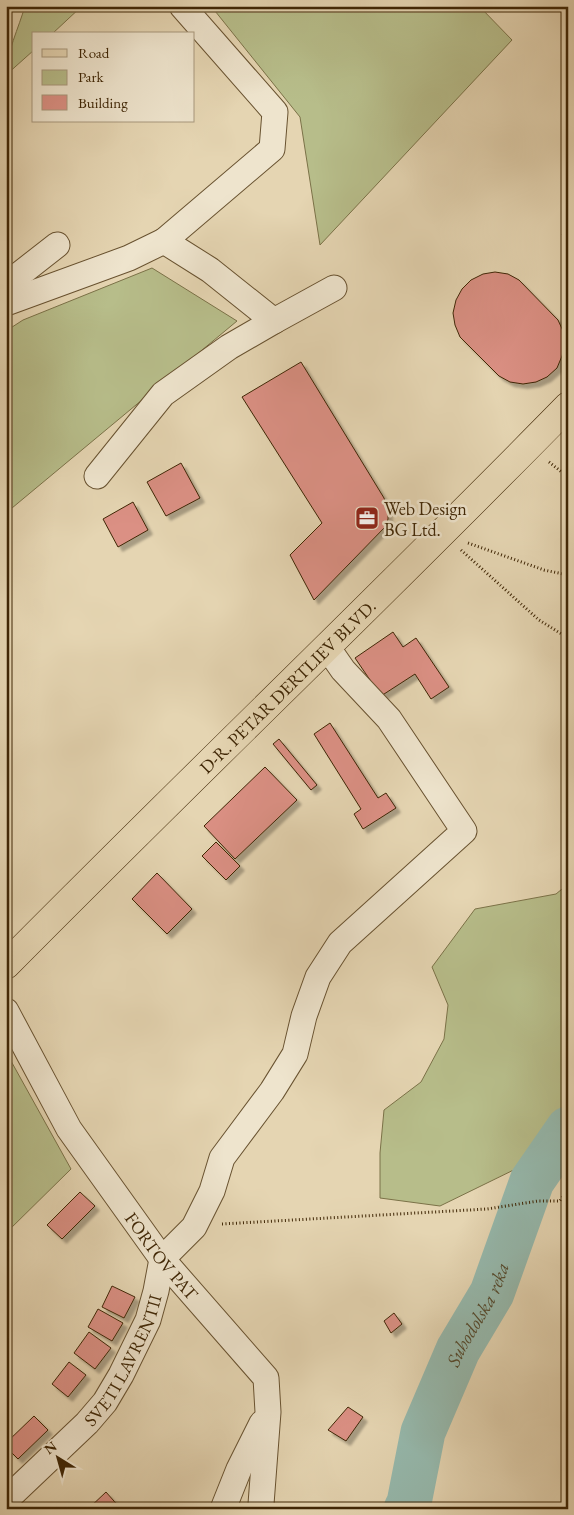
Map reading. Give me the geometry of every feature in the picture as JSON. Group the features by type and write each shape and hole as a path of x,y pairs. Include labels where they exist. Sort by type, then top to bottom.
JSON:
{"main road":[{"name":"D-R. PETAR DERTLIEV BLVD.","path":"6,965 128,841 327,647 568,406"}],"street":[{"path":"6,303 129,258 164,241 272,149 275,112 182,6"},
{"path":"164,241 210,270 274,322"},
{"path":"6,285 57,245"},
{"path":"97,476 164,394 229,347 334,288"},
{"path":"162,1259 194,1227 212,1191 222,1158 272,1091 296,1054 304,1016 318,977 340,943 464,831 389,718 343,670 327,647"},
{"name":"FORTOV PAT","path":"6,1011 69,1129 162,1259 266,1378 268,1412 262,1509"},
{"name":"SVETI LAVRENTII","path":"6,1500 87,1423 105,1402 122,1375 148,1320 162,1259"},
{"path":"223,1509 239,1469 268,1412"}],"path":[{"path":"6,11 8,6"},
{"path":"442,533 509,559 568,575"},
{"path":"442,533 539,620 568,638"},
{"path":"194,1227 214,1224 487,1209 538,1201 560,1201 568,1188"}],"green space":[{"path":"25,6 82,6 54,32 32,32 32,52 6,75 10,49"},
{"path":"211,6 479,6 512,40 320,245 300,117"},
{"path":"152,268 237,321 6,513 6,331 23,320"},
{"path":"568,884 568,1146 530,1162 440,1206 380,1198 380,1153 384,1110 421,1082 444,1039 448,1005 432,967 475,909 556,894"},
{"path":"6,1052 71,1169 6,1233"}],"building":[{"path":"568,230 568,244 562,234"},
{"path":"495,272 508,274 519,280 558,320 563,331 565,344 557,368 547,377 536,382 523,384 510,382 499,376 460,337 455,325 453,313 456,300 462,289 471,280 483,274"},
{"path":"301,362 384,498 388,512 386,526 314,600 290,555 322,523 242,397"},
{"path":"181,463 200,498 166,516 147,482"},
{"path":"133,502 148,530 118,547 103,519"},
{"path":"393,632 403,647 416,638 449,687 431,699 415,674 381,696 355,658"},
{"path":"330,723 378,798 386,793 396,808 363,829 354,814 361,809 314,734"},
{"path":"279,739 317,785 311,790 273,744"},
{"path":"265,767 297,800 235,859 204,826"},
{"path":"216,842 240,866 226,880 202,856"},
{"path":"157,873 192,909 167,934 132,899"},
{"path":"80,1192 95,1206 62,1239 47,1225"},
{"path":"112,1286 135,1297 124,1318 102,1307"},
{"path":"98,1309 123,1323 112,1341 88,1327"},
{"path":"394,1313 402,1324 391,1333 384,1321"},
{"path":"89,1332 111,1348 95,1369 74,1353"},
{"path":"69,1362 86,1375 68,1397 52,1384"},
{"path":"348,1407 363,1417 346,1441 328,1430"},
{"path":"34,1416 48,1430 18,1459 6,1447 6,1443"},
{"path":"106,1492 121,1509 88,1509"}],"waterway":[{"name":"Suhodolska reka","path":"406,1509 409,1503 423,1432 458,1350 492,1293 532,1181 568,1129"}],"place":[{"name":"Web Design BG Ltd.","path":"367,518"}]}
